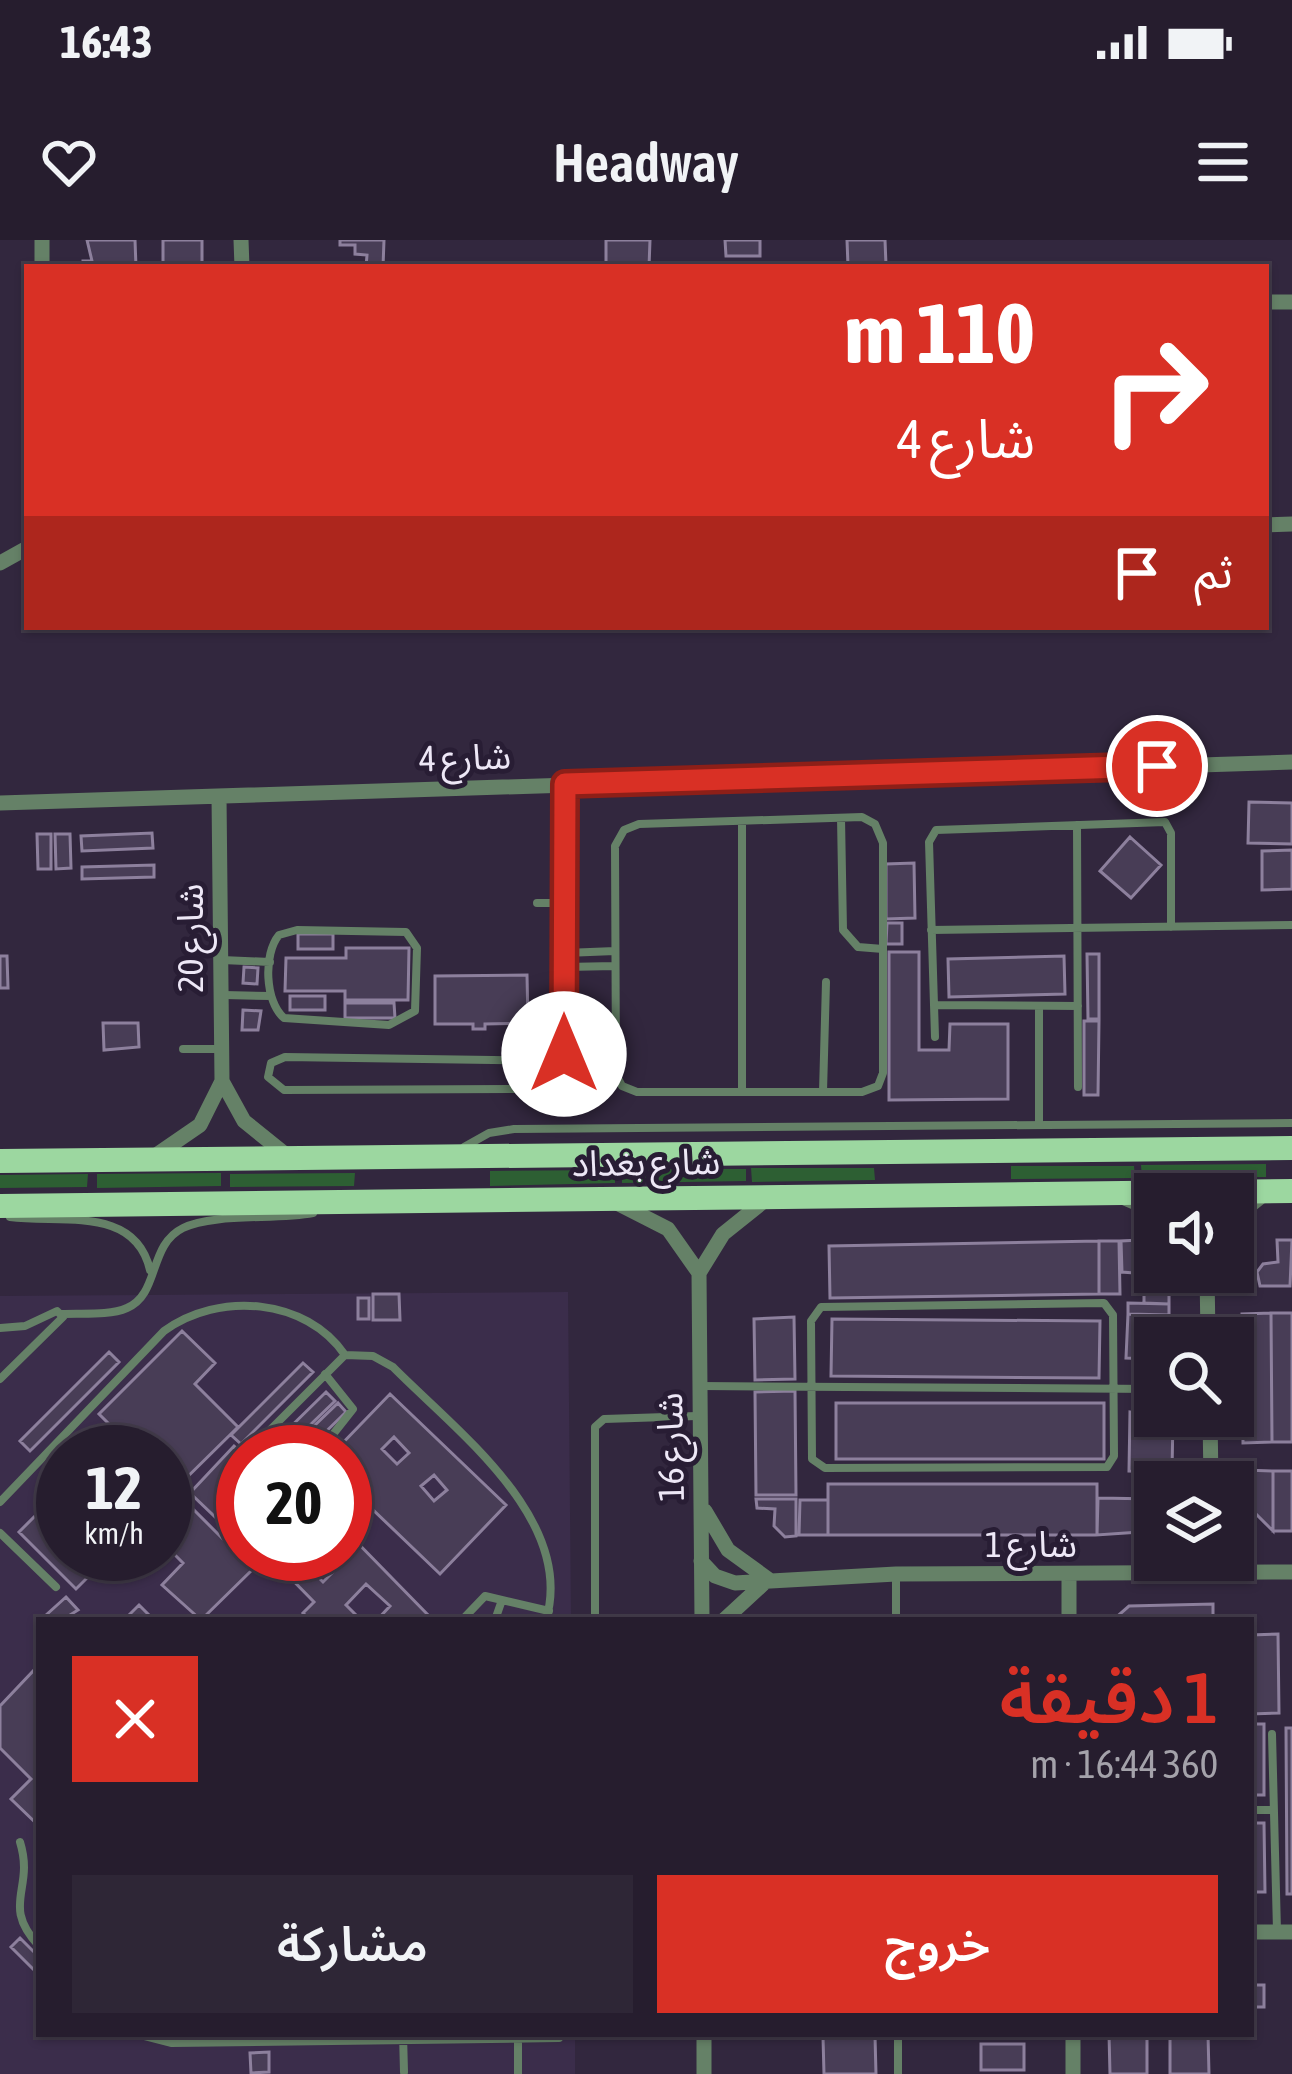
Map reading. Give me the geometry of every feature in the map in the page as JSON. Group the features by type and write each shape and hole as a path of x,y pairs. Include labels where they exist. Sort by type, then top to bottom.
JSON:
{"main road":[{"name":"شارع بغداد","path":"0,1161 1292,1148"},
{"name":"شارع بغداد","path":"0,1206 1281,1191"}],"street":[{"name":"شارع 4","path":"0,803 1292,762"},
{"name":"شارع 20","path":"219,796 222,1081"},
{"path":"222,1081 244,1121 290,1158"},
{"path":"149,1160 200,1124 222,1081"},
{"path":"1112,1191 1134,1201"},
{"path":"1254,1207 1281,1191"},
{"path":"608,1198 668,1229 699,1274 723,1234 771,1197"},
{"name":"شارع 16","path":"699,1274 702,1617"},
{"path":"701,1498 728,1550 771,1580 748,1593 727,1617"},
{"name":"شارع 1","path":"701,1561 725,1580 1134,1571"},
{"name":"شارع 1","path":"1254,1569 1292,1572"},
{"path":"1069,1575 1069,1617"},
{"path":"1254,1932 1285,1932"},
{"path":"704,2037 704,2074"},
{"path":"1073,2037 1073,2074"}],"lane":[{"path":"564,1054 565,784"},
{"path":"841,818 842,930 857,947 883,949"},
{"path":"841,818 869,820 882,836 882,1080 868,1092 638,1092 622,1086 616,1075 614,846 620,834 639,824 841,818"},
{"path":"742,821 742,1092"},
{"path":"1077,824 1078,1087"},
{"path":"935,1037 929,842 936,830 1168,825 1171,927"},
{"path":"537,903 565,903"},
{"path":"931,929 1292,925"},
{"path":"297,930 399,930 412,936 417,948 416,1011 398,1024 293,1021 277,1012 271,996 270,962 279,935 297,930"},
{"path":"565,953 615,951"},
{"path":"220,960 270,962"},
{"path":"565,968 615,966"},
{"path":"823,1092 826,982"},
{"path":"220,995 271,996"},
{"path":"934,1005 1078,1006"},
{"path":"1039,1006 1039,1125"},
{"path":"183,1049 221,1049"},
{"path":"564,1054 579,1059 583,1073 574,1086 553,1082 529,1089 284,1090 268,1077 271,1063 285,1057 552,1061 564,1054"},
{"path":"552,1061 553,1082"},
{"path":"448,1156 489,1133 514,1129 1292,1124"},
{"path":"0,1328 62,1314 129,1308 144,1293 167,1240 188,1226 297,1216 359,1201"},
{"path":"0,1215 113,1224 139,1243 150,1271"},
{"path":"1100,1302 1113,1311 1114,1456 1107,1467 825,1468 812,1460 811,1387 811,1321 821,1307 1100,1302"},
{"path":"0,1502 164,1331 195,1311 290,1311 327,1330 345,1355"},
{"path":"0,1379 62,1314"},
{"path":"275,1425 345,1355 373,1356 393,1366 494,1471 550,1560 547,1616 481,1597 464,1617"},
{"path":"325,1374 353,1409 340,1425"},
{"path":"700,1386 1134,1388"},
{"path":"595,1617 596,1427 604,1419 699,1416"},
{"path":"0,1535 0,1547"},
{"path":"0,1535 56,1587"},
{"path":"896,1574 896,1617"},
{"path":"496,1617 502,1600"},
{"path":"1272,1734 1285,1932"},
{"path":"1254,1810 1274,1810"},
{"path":"20,1842 27,1869 16,1912 21,1928 36,1943"},
{"path":"404,2037 407,2073"},
{"path":"898,2037 898,2074"},
{"path":"174,2038 559,2038"},
{"path":"518,2038 518,2074"}],"shaded area":[{"path":"568,1292 571,1617 36,1617 36,2037 575,2037 575,2074 0,2074 0,1296"}],"green space":[{"path":"1266,1164 1266,1177 1254,1177 1254,1173 1142,1173 1141,1165"},
{"path":"1011,1166 1134,1166 1135,1173 1134,1178 1011,1179"},
{"path":"751,1168 874,1168 875,1180 752,1182"},
{"path":"622,1169 746,1169 746,1181 622,1183"},
{"path":"615,1170 615,1183 490,1186 490,1171"},
{"path":"221,1173 221,1186 97,1188 97,1174"},
{"path":"355,1173 354,1186 230,1187 230,1174"},
{"path":"88,1174 87,1187 0,1188 0,1175"}],"building":[{"path":"87,240 135,240 136,264 83,264 92,261"},
{"path":"163,240 202,240 202,264 163,264"},
{"path":"340,240 384,240 383,264 366,264 367,255 355,254 355,245 340,245"},
{"path":"606,240 650,240 649,264 606,264"},
{"path":"725,240 760,240 760,256 726,256"},
{"path":"847,240 885,240 886,264 848,264"},
{"path":"1249,802 1292,803 1292,844 1248,843"},
{"path":"152,833 153,848 82,851 81,836"},
{"path":"37,834 51,834 51,869 38,869"},
{"path":"55,834 70,834 71,868 56,869"},
{"path":"1130,837 1161,865 1131,898 1100,871"},
{"path":"1292,850 1292,889 1262,890 1262,851"},
{"path":"914,863 915,918 886,919 886,864"},
{"path":"154,865 154,877 82,879 82,867"},
{"path":"887,923 902,923 902,944 886,944"},
{"path":"298,934 333,934 333,949 298,949"},
{"path":"346,948 409,948 408,1000 345,1000 345,991 285,991 286,958 346,958"},
{"path":"889,952 919,952 919,1050 949,1050 950,1024 1008,1024 1008,1099 889,1100"},
{"path":"1087,954 1099,954 1099,1019 1088,1019"},
{"path":"0,956 7,956 8,988 0,988"},
{"path":"1064,956 1065,994 949,997 948,959"},
{"path":"244,967 258,968 257,984 243,983"},
{"path":"527,975 528,1023 485,1024 485,1029 473,1029 473,1024 435,1024 435,976"},
{"path":"290,996 325,996 325,1010 290,1010"},
{"path":"345,1003 394,1003 395,1018 345,1018"},
{"path":"243,1010 261,1011 258,1030 242,1030"},
{"path":"1084,1021 1099,1021 1098,1095 1084,1095"},
{"path":"103,1023 138,1023 139,1047 104,1050"},
{"path":"1134,1240 1134,1273 1122,1272 1121,1241"},
{"path":"1277,1240 1292,1240 1290,1286 1260,1286 1257,1272 1263,1264 1278,1262"},
{"path":"1099,1241 1099,1294 830,1298 829,1246"},
{"path":"1099,1241 1119,1241 1120,1294 1099,1294"},
{"path":"1144,1293 1169,1293 1169,1304 1144,1303"},
{"path":"373,1294 399,1294 400,1320 373,1320"},
{"path":"358,1298 369,1298 369,1319 358,1319"},
{"path":"1128,1303 1169,1304 1169,1315 1128,1314"},
{"path":"1271,1313 1292,1313 1292,1442 1272,1442"},
{"path":"1271,1313 1272,1442 1243,1443 1243,1437 1254,1437 1254,1317 1242,1314"},
{"path":"1128,1314 1169,1315 1134,1317 1134,1358 1126,1358"},
{"path":"794,1317 795,1379 755,1380 754,1319"},
{"path":"832,1319 1100,1321 1099,1378 831,1376"},
{"path":"182,1331 215,1363 195,1384 236,1425 216,1425 216,1449 192,1472 192,1425 110,1425 99,1414"},
{"path":"109,1352 119,1362 56,1425 36,1425"},
{"path":"303,1363 313,1372 260,1425 241,1425"},
{"path":"795,1391 796,1495 756,1495 755,1392"},
{"path":"326,1392 335,1401 310,1425 292,1425"},
{"path":"390,1394 506,1505 440,1574 372,1509 372,1425 360,1425","holes":["394,1437 409,1453 397,1464 382,1449","434,1475 447,1490 434,1501 421,1486"]},
{"path":"338,1403 346,1412 333,1425 315,1425"},
{"path":"836,1403 1104,1403 1104,1459 836,1459"},
{"path":"1130,1412 1134,1412 1134,1437 1173,1437 1172,1461 1134,1461 1134,1471 1129,1471"},
{"path":"36,1425 36,1445 30,1451 20,1441"},
{"path":"216,1465 216,1518 192,1495"},
{"path":"1254,1470 1273,1471 1273,1531 1254,1512"},
{"path":"1273,1471 1292,1471 1292,1531 1273,1531"},
{"path":"828,1484 1097,1484 1097,1535 828,1535"},
{"path":"1098,1498 1134,1499 1134,1532 1097,1535"},
{"path":"756,1499 796,1499 796,1536 785,1537 774,1526 775,1509 757,1508"},
{"path":"800,1500 828,1500 828,1535 799,1535"},
{"path":"192,1508 216,1532 216,1581 241,1581 204,1617 198,1617 162,1585 192,1581"},
{"path":"36,1515 36,1549 19,1532"},
{"path":"372,1558 430,1617 380,1617 390,1606 366,1584 346,1605 358,1617 307,1617 303,1613 314,1602 293,1581 372,1581"},
{"path":"66,1597 78,1610 67,1617 45,1616"},
{"path":"1213,1604 1213,1617 1116,1617 1129,1606"},
{"path":"139,1605 151,1617 127,1617"},
{"path":"1278,1634 1279,1713 1254,1714 1254,1635"},
{"path":"36,1668 36,1823 11,1799 31,1779 0,1748 0,1706"},
{"path":"1254,1724 1264,1724 1264,1795 1254,1795"},
{"path":"1286,1728 1292,1728 1292,1894 1287,1894"},
{"path":"1254,1823 1264,1823 1265,1892 1254,1892"},
{"path":"20,1938 36,1954 36,1972 11,1947"},
{"path":"1254,1985 1264,1985 1264,2007 1254,2007"},
{"path":"823,2037 875,2037 876,2074 824,2074"},
{"path":"1109,2037 1147,2037 1147,2074 1110,2074"},
{"path":"1170,2037 1208,2037 1209,2074 1170,2074"},
{"path":"981,2044 1024,2044 1024,2070 981,2070"},
{"path":"269,2052 269,2072 251,2073 250,2053"}],"route":[{"path":"564,1054 565,784 1157,766"}]}
